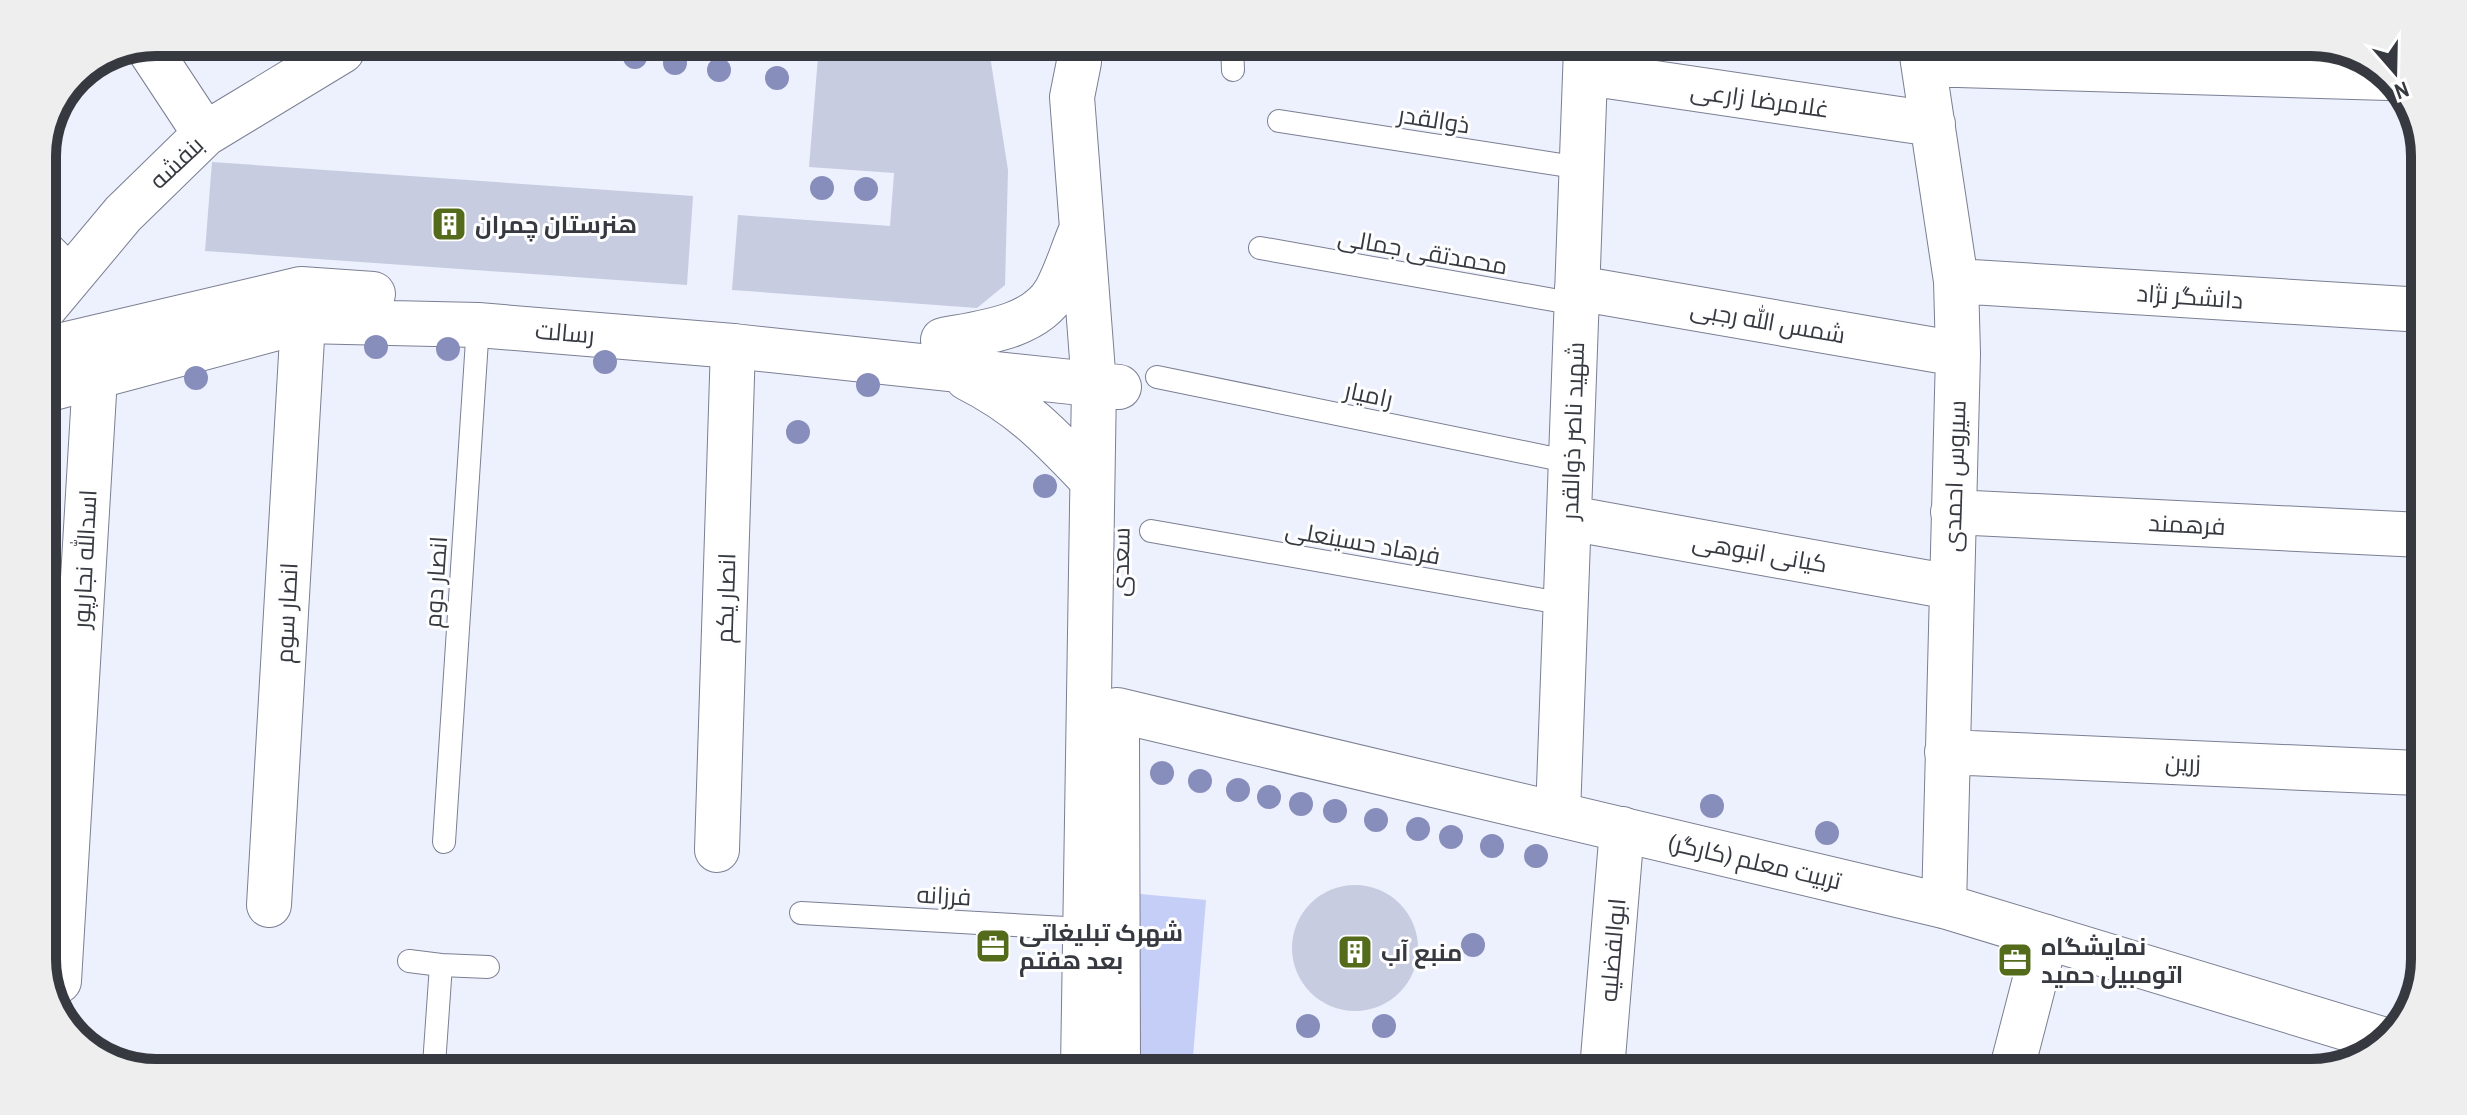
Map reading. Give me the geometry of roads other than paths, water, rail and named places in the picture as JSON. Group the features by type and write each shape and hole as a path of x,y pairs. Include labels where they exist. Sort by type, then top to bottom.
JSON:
{"street":[{"path":"154,56 205,134"},
{"name":"بنفشه","path":"56,275 205,134 334,56"},
{"name":"سعدی","path":"1078,56 1072,97 1083,223 1116,372 1091,479 1083,1059"},
{"name":"سعدی","path":"1079,56 1098,94 1121,482 1117,710 1118,1059"},
{"path":"1922,57 2355,77"},
{"name":"سیروس احمدی","path":"1922,57 1956,281 1958,354 1944,906"},
{"name":"غلامرضا زارعی","path":"1587,60 1933,124"},
{"name":"شهید ناصر ذوالقدر","path":"1558,814 1587,60"},
{"path":"1083,223 1054,294 1036,313 945,354 1023,412 1091,479"},
{"name":"دانشگر نژاد","path":"1956,281 2411,309"},
{"name":"رسالت","path":"56,347 301,289 642,314 945,354 1116,372"},
{"name":"شمس الله رجبی","path":"1577,296 1958,354"},
{"name":"رسالت","path":"56,387 303,321 478,325 733,346 945,354"},
{"name":"انصار سوم","path":"269,905 303,321"},
{"name":"انصار یکم","path":"717,850 733,346"},
{"name":"اسدالله نجارپور","path":"56,937 95,377"},
{"name":"فرهمند","path":"1953,512 2411,535"},
{"name":"کیانی انبوهی","path":"1569,518 1951,587"},
{"name":"تربیت معلم (کارگر)","path":"1117,710 1944,906 2374,1037"},
{"name":"زرین","path":"1947,752 2411,773"},
{"name":"ابوالفضلیه","path":"1603,1059 1622,829"},
{"path":"2014,1059 2046,937"}],"lane":[{"path":"1232,56 1233,70"},
{"name":"ذوالقدر","path":"1279,121 1581,168"},
{"name":"محمدتقی جمالی","path":"1260,248 1577,296"},
{"name":"انصار دوم","path":"444,842 478,325"},
{"name":"رامیار","path":"1116,372 1571,462"},
{"name":"فرهاد حسینعلی","path":"1151,531 1566,604"},
{"name":"فرزانه","path":"801,913 1084,929"},
{"path":"409,961 488,967"},
{"path":"434,1059 441,965"}],"place":[{"name":"هنرستان چمران","path":"449,224"},
{"name":"شهرک تبلیغاتی بعد هفتم","path":"993,946"},
{"name":"منبع آب","path":"1355,952"},
{"name":"نمایشگاه اتومبیل حمید","path":"2015,960"}]}
